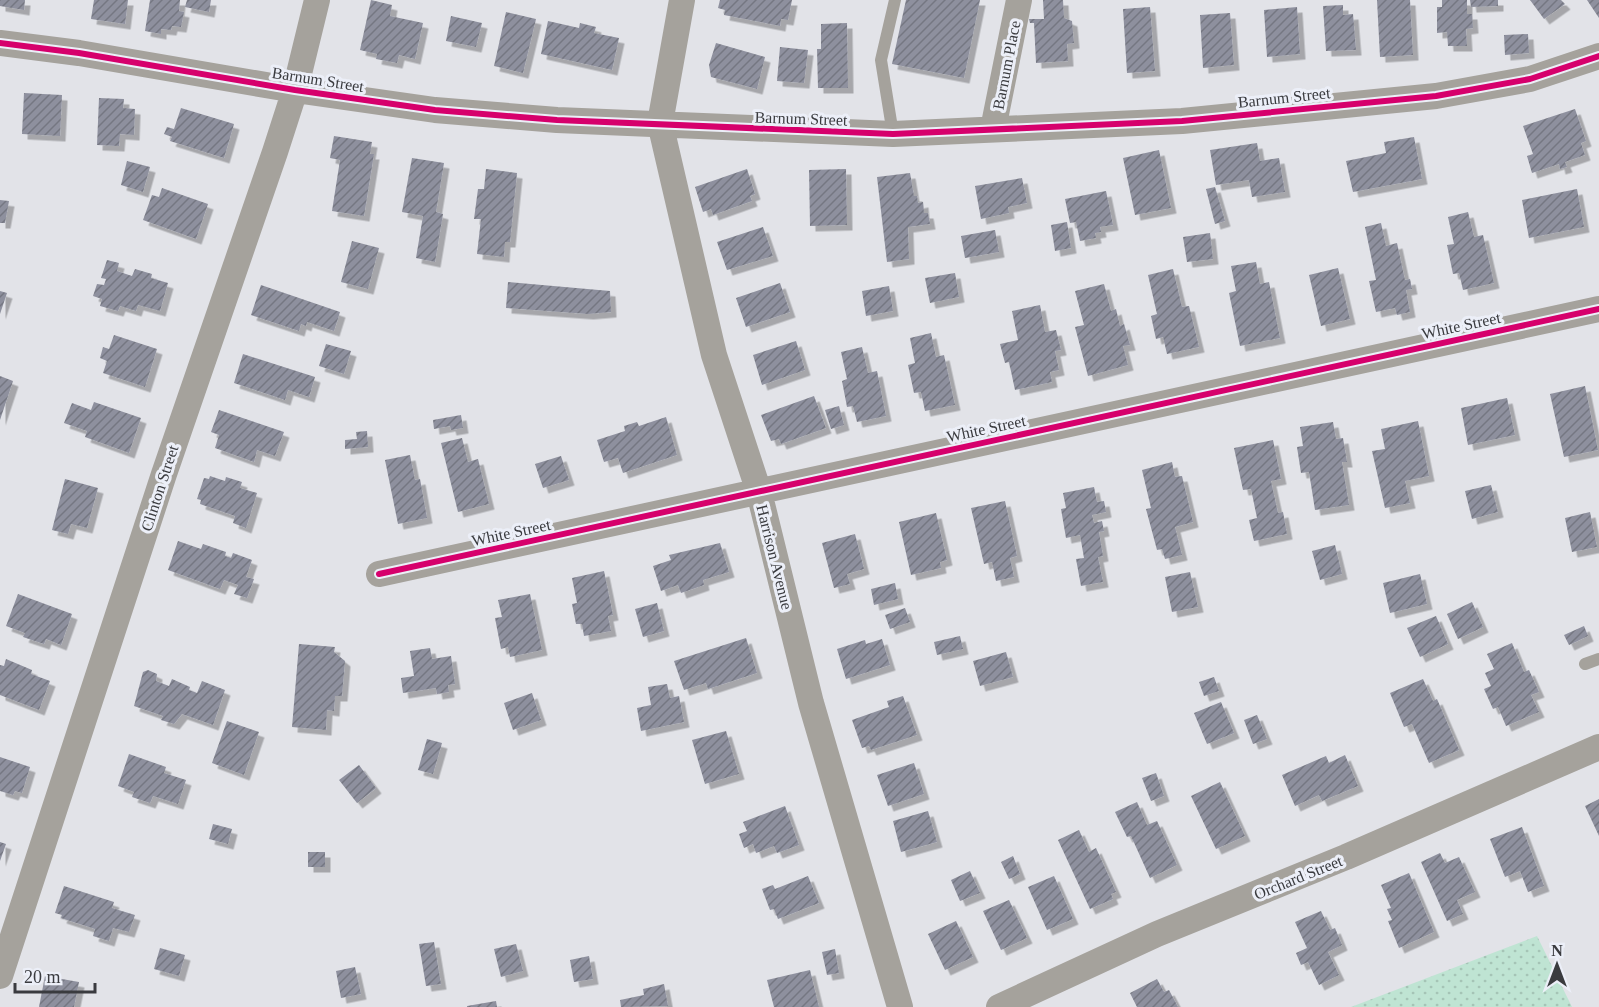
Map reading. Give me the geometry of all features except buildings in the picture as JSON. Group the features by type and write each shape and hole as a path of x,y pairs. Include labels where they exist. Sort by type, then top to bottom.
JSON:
{"street":[{"name":"Clinton Street","path":"0,975 164,474 295,90 317,0"},
{"name":"Harrison Avenue","path":"682,0 660,123 714,355 759,492 811,703 900,1007"},
{"name":"Barnum Place","path":"993,129 1019,0"},
{"name":"Barnum Street","path":"0,43 435,110 815,133 893,134 1182,121 1436,96 1530,79 1599,56"},
{"name":"White Street","path":"379,574 1599,309"},
{"name":"Orchard Street","path":"999,1007 1157,934 1346,857 1599,747"}],"lane":[{"path":"893,134 881,60 894,0"},
{"path":"1585,664 1599,659"}],"green space":[{"path":"1537,936 1572,1007 1351,1007"}],"cycle path":[{"path":"0,43 79,53 295,90 435,110 557,120 893,134 1182,121 1436,96 1530,79 1599,56"},
{"path":"379,574 1599,309"}]}
